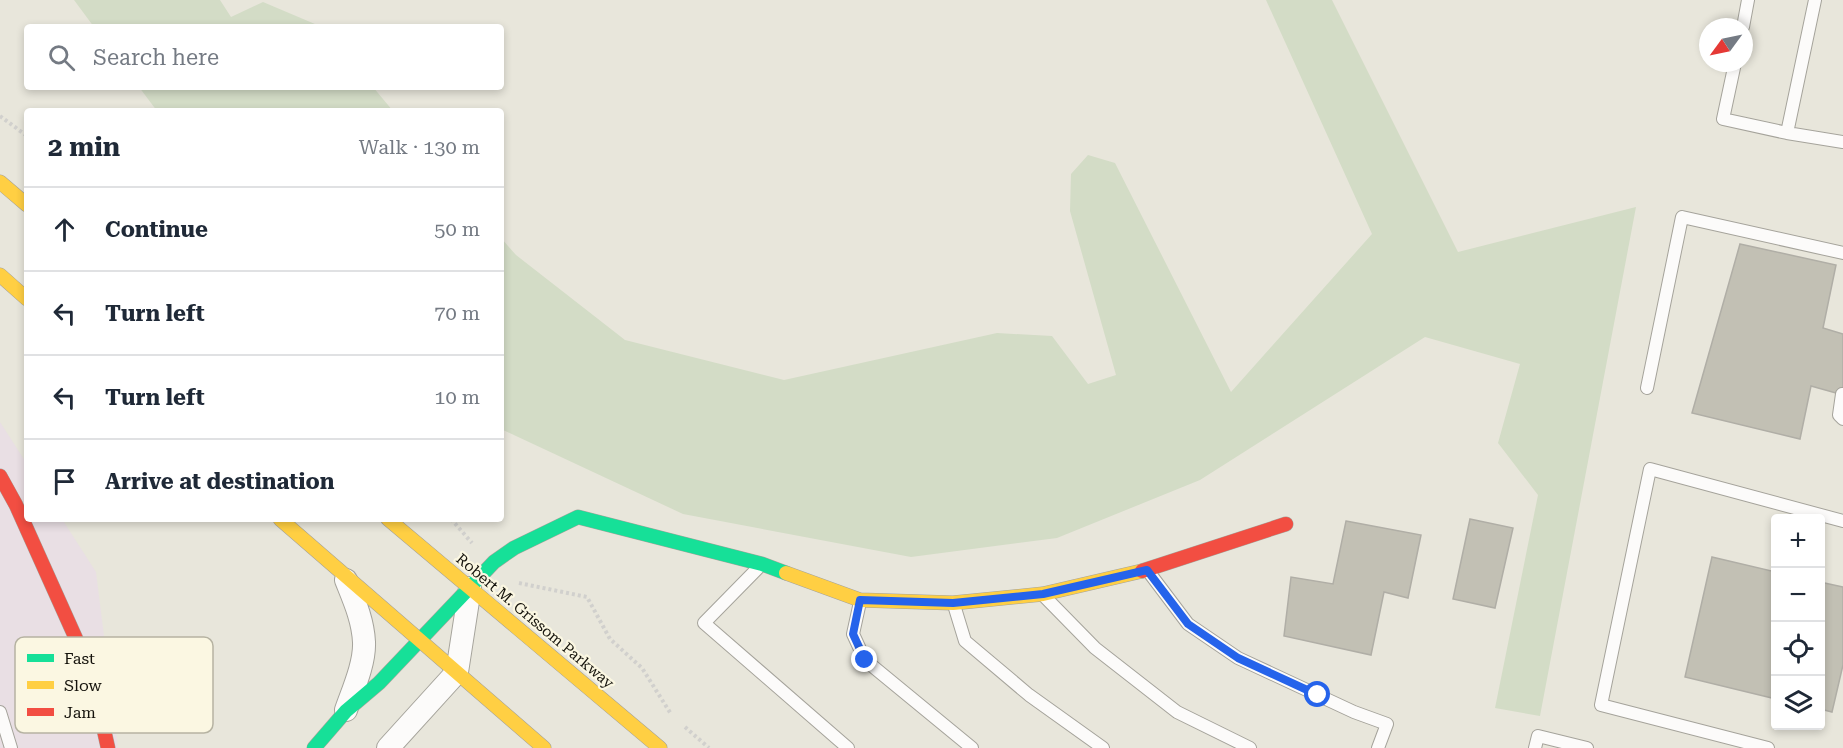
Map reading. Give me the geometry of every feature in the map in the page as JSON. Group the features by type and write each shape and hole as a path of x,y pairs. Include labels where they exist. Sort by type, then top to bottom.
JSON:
{"street":[{"path":"0,182 24,202"},
{"path":"0,275 24,296"},
{"path":"0,476 12,508 75,637"},
{"path":"314,748 346,711 379,683 494,562 514,548 578,517 762,564 860,600 953,603 1043,594 1147,570 1286,524"},
{"path":"284,522 544,748"},
{"name":"Robert M. Grissom Parkway","path":"392,522 660,748"},
{"path":"343,573 360,616 364,644 357,680 346,711"},
{"path":"388,748 457,672 470,588"},
{"path":"105,733 108,748"}],"lane":[{"path":"1745,18 1748,0"},
{"path":"1787,133 1815,0"},
{"path":"1733,72 1723,119 1843,142"},
{"path":"1647,388 1682,217 1843,253"},
{"path":"1842,394 1839,415 1843,419"},
{"path":"1768,748 1601,705 1650,470 1843,521"},
{"path":"762,564 704,622 849,748"},
{"path":"1147,570 1188,624 1238,658 1354,712 1387,724 1378,748"},
{"path":"1043,594 1095,648 1177,712 1250,748"},
{"path":"860,600 853,634 865,660 972,748"},
{"path":"953,603 965,640 1029,695 1103,748"},
{"path":"0,712 11,748"},
{"path":"1535,748 1538,736 1587,748"}],"path":[{"path":"0,116 24,134"},
{"path":"454,522 471,542 518,583 587,597 610,639 642,668 671,714 709,748"}],"shaded area":[{"path":"0,422 24,459 24,522 64,522 96,572 104,637 15,637 15,733 116,733 118,748 0,748"}],"green space":[{"path":"74,0 220,0 231,17 263,2 315,24 92,24"},
{"path":"1266,0 1332,0 1458,252 1636,207 1540,716 1495,708 1538,495 1498,443 1520,364 1425,337 1200,480 1057,538 911,557 683,514 504,430 504,241 516,255 625,340 784,380 997,333 1052,336 1088,384 1116,375 1070,211 1071,174 1088,155 1115,163 1231,392 1372,234"},
{"path":"141,90 376,90 390,108 155,108"}],"building":[{"path":"1740,244 1836,265 1823,328 1843,334 1843,395 1811,386 1800,439 1692,413"},
{"path":"1470,519 1513,528 1495,608 1453,599"},
{"path":"1346,521 1421,535 1408,598 1384,592 1371,655 1284,636 1291,577 1333,584"},
{"path":"1712,557 1771,571 1771,698 1685,677"},
{"path":"1825,583 1843,587 1843,665 1832,712 1825,710"}],"traffic: fast":[{"path":"314,748 346,711 379,683 494,562 514,548 578,517 762,564 786,573"}],"traffic: slow":[{"path":"0,182 24,202"},
{"path":"0,275 24,296"},
{"path":"283,522 544,748"},
{"path":"392,522 660,748"},
{"path":"786,573 860,600 953,603 1043,594 1142,571"}],"traffic: jam":[{"path":"0,476 16,505 75,637"},
{"path":"1142,571 1286,524"},
{"path":"105,733 108,748"}],"route":[{"path":"865,660 853,634 860,600 953,603 1043,594 1147,570 1188,624 1238,658 1318,695"}]}
